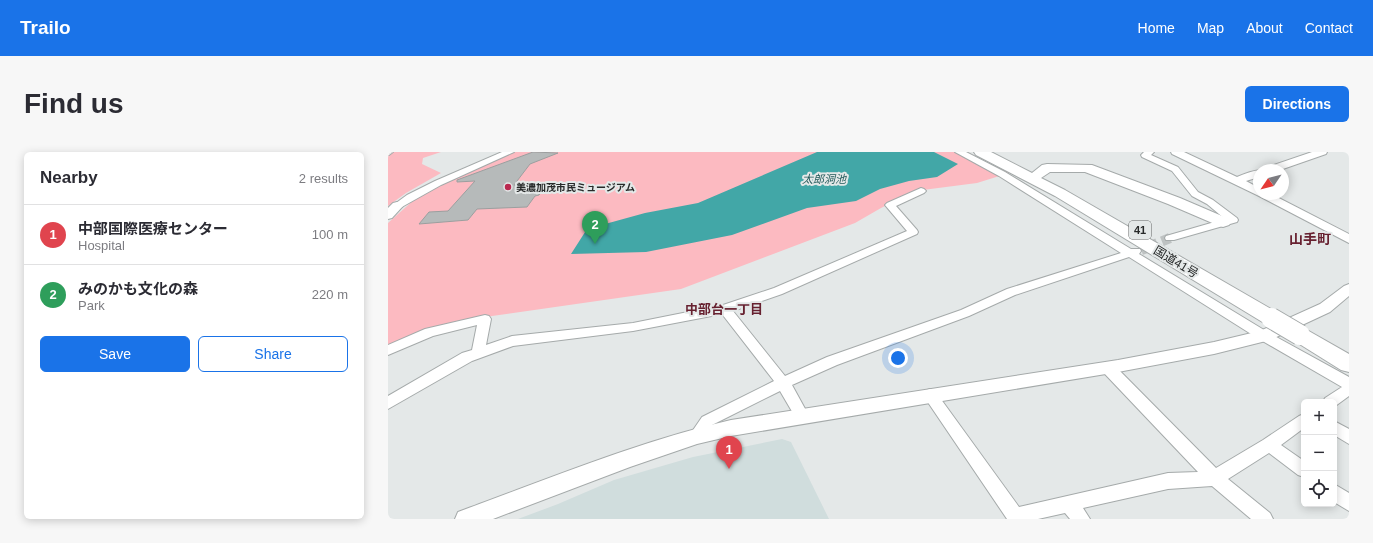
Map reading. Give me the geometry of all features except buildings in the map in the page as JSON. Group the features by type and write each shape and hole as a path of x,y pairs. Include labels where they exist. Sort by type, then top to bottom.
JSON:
{"highway":[{"name":"国道41号","path":"981,152 1122,230 1273,323 1306,332 1349,350"},
{"name":"国道41号","path":"992,152 1031,179"},
{"path":"1031,179 1047,168 1087,168 1174,201 1223,222"},
{"name":"国道41号","path":"1306,332 1349,364"}],"street":[{"path":"388,215 397,206 422,189 463,170 510,152"},
{"path":"959,152 1002,174 1031,179 1132,252 1273,323 1349,384"},
{"path":"1150,152 1144,155 1175,169 1195,194 1210,202 1233,220 1170,238"},
{"path":"1176,152 1253,189"},
{"path":"1287,164 1322,152"},
{"path":"1236,181 1253,175"},
{"path":"388,403 440,372 478,353 512,341 633,327 725,309 778,291 913,232 890,205 921,191"},
{"path":"1274,200 1349,239"},
{"path":"697,436 707,421 783,383 839,359 966,312 1010,292 1091,267 1132,252"},
{"path":"466,519 627,458 697,436 731,428 930,395 1108,368 1214,348 1273,323 1324,308 1349,289"},
{"path":"725,309 783,383 802,416"},
{"path":"388,350 430,332 485,320 478,353"},
{"path":"1108,368 1215,478 1264,519"},
{"path":"1334,399 1349,388"},
{"path":"930,395 1015,516 1168,482 1215,478 1269,445 1301,422"},
{"path":"1337,429 1349,437"},
{"path":"1269,445 1301,468"},
{"path":"1337,494 1349,503"},
{"path":"1069,504 1081,519"}],"shaded area":[{"path":"388,152 441,152 423,158 422,164 441,173 406,193 388,206"},
{"path":"514,152 967,152 1009,173 977,183 915,191 855,223 681,289 492,316 429,330 388,347 388,223 416,198 448,180"},
{"path":"782,439 791,442 829,519 518,519 614,480 693,457"}],"water":[{"name":"太郎洞池","path":"817,152 934,152 958,164 937,177 909,181 880,189 856,201 807,208 732,235 646,252 571,254 587,229 645,213 698,203"}],"tunnel":[{"path":"1148,247 1170,238"},
{"path":"1141,249 1150,246"}],"place":[{"name":"美濃加茂市民ミュージアム","path":"508,187"},
{"name":"みのかも文化の森","path":"595,244"},
{"name":"中部国際医療センター","path":"729,469"}],"district":[{"name":"山手町","path":"1310,239"},
{"name":"中部台一丁目","path":"724,309"}]}
